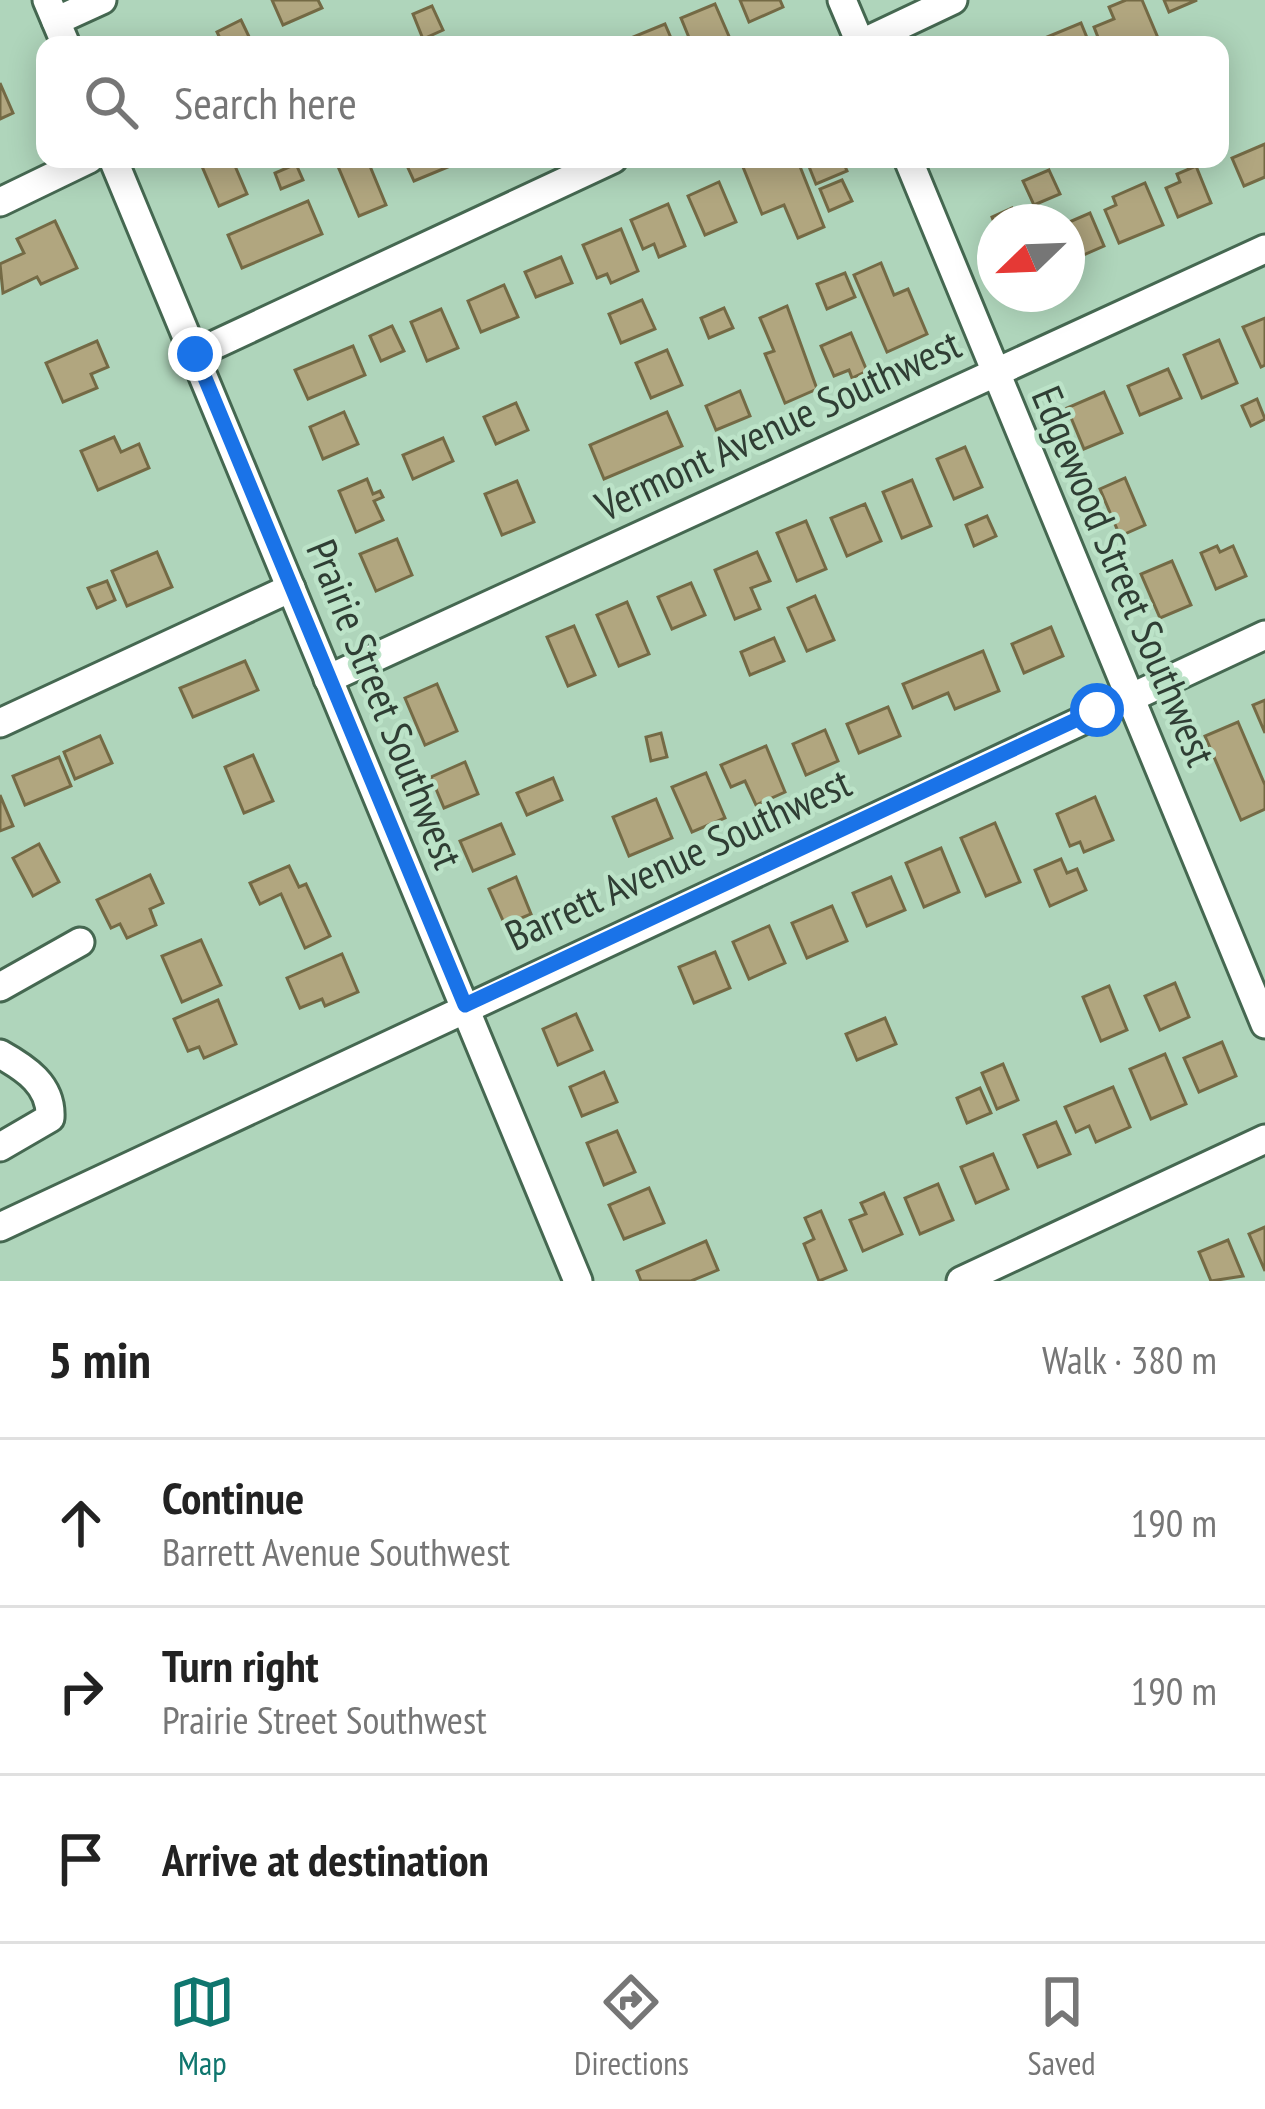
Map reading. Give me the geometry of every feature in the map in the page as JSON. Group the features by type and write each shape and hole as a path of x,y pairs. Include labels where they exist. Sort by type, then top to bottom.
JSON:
{"street":[{"path":"56,22 102,0"},
{"path":"842,0 856,36"},
{"path":"879,36 953,0"},
{"path":"0,202 70,168"},
{"name":"Prairie Street Southwest","path":"117,168 578,1281"},
{"path":"195,354 595,168"},
{"name":"Edgewood Street Southwest","path":"912,168 1265,1024"},
{"name":"Vermont Avenue Southwest","path":"328,679 1265,249"},
{"path":"0,723 291,588"},
{"name":"Barrett Avenue Southwest","path":"0,1227 465,1005 1265,635"},
{"path":"0,987 80,942"},
{"path":"0,1147 50,1118 30,1071 5,1062"},
{"path":"961,1281 1017,1269 1265,1139"}],"building":[{"path":"272,0 318,0 322,8 283,25"},
{"path":"740,0 780,0 783,7 749,22"},
{"path":"1142,0 1157,36 1098,36 1094,27 1114,19 1109,7"},
{"path":"1164,0 1197,0 1169,12"},
{"path":"715,4 729,36 688,36 681,18"},
{"path":"432,6 443,30 422,36 413,14"},
{"path":"241,20 249,36 219,36 217,32"},
{"path":"1081,23 1086,36 1049,36"},
{"path":"665,24 670,36 635,36"},
{"path":"0,83 13,113 0,119"},
{"path":"1265,144 1265,177 1244,186 1232,158"},
{"path":"203,168 236,168 247,194 219,206"},
{"path":"298,168 303,180 281,189 275,173"},
{"path":"339,168 371,168 386,205 359,216"},
{"path":"408,168 446,168 414,181"},
{"path":"743,168 801,168 824,227 798,238 784,205 762,214"},
{"path":"810,168 846,168 847,171 816,184"},
{"path":"1197,168 1211,203 1178,217 1166,188 1180,182 1177,174"},
{"path":"1049,170 1060,194 1034,204 1023,181"},
{"path":"842,180 852,201 829,211 820,189"},
{"path":"719,182 736,222 705,235 688,196"},
{"path":"1145,183 1163,225 1119,243 1105,210 1116,205 1113,197"},
{"path":"308,201 322,234 242,268 228,235"},
{"path":"668,204 685,246 659,257 654,244 643,249 631,220"},
{"path":"1090,213 1104,246 1085,254 1085,215"},
{"path":"55,221 77,268 41,284 37,277 3,293 0,264 24,253 17,239"},
{"path":"621,229 638,271 611,283 607,274 597,278 583,245"},
{"path":"561,257 572,283 536,297 525,272"},
{"path":"881,263 894,295 908,289 927,334 887,352 854,275"},
{"path":"845,273 855,297 827,309 817,284"},
{"path":"504,285 518,317 481,332 468,301"},
{"path":"642,300 655,329 621,343 609,314"},
{"path":"787,306 817,389 785,403 765,354 774,351 760,318"},
{"path":"724,308 733,328 709,338 701,318"},
{"path":"441,309 458,348 427,361 411,322"},
{"path":"1265,318 1265,365 1261,367 1243,327"},
{"path":"392,326 404,351 381,361 370,336"},
{"path":"851,333 867,371 852,378 849,370 834,376 821,346"},
{"path":"1219,340 1237,383 1202,398 1184,355"},
{"path":"97,341 108,367 91,374 97,388 63,402 46,363"},
{"path":"353,346 365,375 308,399 295,370"},
{"path":"667,350 682,385 651,398 636,363"},
{"path":"1168,369 1181,398 1140,415 1128,386"},
{"path":"740,391 750,416 716,430 706,406"},
{"path":"1104,392 1122,433 1084,449 1067,408"},
{"path":"1257,399 1265,419 1251,426 1242,406"},
{"path":"516,403 528,430 496,444 484,417"},
{"path":"344,412 358,444 323,459 310,427"},
{"path":"667,412 682,446 604,479 590,445"},
{"path":"114,437 121,452 139,444 149,468 98,490 81,451"},
{"path":"443,438 453,461 413,479 403,455"},
{"path":"965,447 982,487 954,499 937,459"},
{"path":"1125,478 1145,525 1120,536 1100,489"},
{"path":"367,479 373,494 380,491 383,497 374,501 383,520 356,532 339,491"},
{"path":"912,480 931,526 902,538 883,492"},
{"path":"517,481 534,522 502,535 485,494"},
{"path":"865,504 881,541 847,556 831,518"},
{"path":"987,516 996,536 974,546 966,525"},
{"path":"806,521 826,569 797,581 777,533"},
{"path":"397,539 412,575 376,591 360,554"},
{"path":"1217,546 1220,552 1233,546 1246,576 1216,589 1201,553"},
{"path":"157,552 172,587 127,606 112,571"},
{"path":"757,552 770,581 751,588 760,609 735,619 715,570"},
{"path":"1172,561 1191,605 1160,618 1141,574"},
{"path":"107,581 115,600 97,608 88,588"},
{"path":"691,583 705,615 672,629 658,597"},
{"path":"815,596 834,640 807,651 788,608"},
{"path":"627,602 649,654 619,666 597,615"},
{"path":"574,626 595,675 568,686 547,637"},
{"path":"1051,627 1063,656 1024,673 1012,644"},
{"path":"774,638 784,661 750,675 741,652"},
{"path":"983,651 999,691 955,709 948,693 913,708 903,684"},
{"path":"245,661 258,690 193,717 180,688"},
{"path":"437,684 457,731 425,745 405,698"},
{"path":"1265,700 1265,733 1253,705"},
{"path":"888,707 900,736 859,753 847,724"},
{"path":"1238,722 1265,785 1265,809 1241,820 1205,736"},
{"path":"825,730 838,761 806,775 793,744"},
{"path":"661,733 667,757 651,761 646,737"},
{"path":"100,736 112,763 75,779 64,752"},
{"path":"766,746 785,792 756,805 745,781 731,787 721,765"},
{"path":"253,755 273,801 244,813 225,767"},
{"path":"59,757 71,786 25,805 13,776"},
{"path":"465,762 478,794 444,808 431,777"},
{"path":"706,773 725,818 692,832 672,787"},
{"path":"553,778 562,800 527,815 517,793"},
{"path":"0,795 13,826 0,831"},
{"path":"1095,797 1113,840 1084,852 1080,842 1070,846 1057,814"},
{"path":"656,799 672,838 629,856 613,817"},
{"path":"995,823 1020,882 986,896 961,838"},
{"path":"501,824 514,854 473,871 460,841"},
{"path":"39,844 59,882 33,896 13,858"},
{"path":"941,848 959,892 924,907 906,863"},
{"path":"1061,859 1067,873 1077,869 1086,890 1050,906 1035,870"},
{"path":"289,866 299,887 306,884 330,936 305,948 281,894 260,904 250,883"},
{"path":"150,875 163,903 150,909 156,925 127,938 120,924 111,928 97,900"},
{"path":"516,877 531,914 505,925 489,889"},
{"path":"891,877 905,910 867,926 853,893"},
{"path":"832,906 847,941 807,958 792,923"},
{"path":"769,926 785,963 749,979 733,942"},
{"path":"201,940 221,985 182,1002 162,956"},
{"path":"715,952 730,988 694,1003 679,967"},
{"path":"342,954 358,992 325,1006 322,999 300,1008 287,978"},
{"path":"1175,983 1189,1017 1160,1030 1145,996"},
{"path":"1109,986 1127,1030 1101,1041 1083,997"},
{"path":"218,1000 236,1044 204,1058 199,1047 188,1051 174,1019"},
{"path":"576,1014 592,1050 558,1065 543,1029"},
{"path":"885,1018 896,1044 857,1060 846,1034"},
{"path":"1222,1042 1236,1076 1199,1092 1184,1058"},
{"path":"1165,1054 1186,1104 1151,1119 1130,1069"},
{"path":"1003,1064 1018,1100 997,1109 982,1073"},
{"path":"604,1072 617,1102 582,1116 570,1087"},
{"path":"1113,1087 1130,1127 1096,1142 1089,1126 1076,1132 1065,1107"},
{"path":"980,1088 991,1113 967,1123 957,1098"},
{"path":"1056,1122 1070,1154 1038,1167 1024,1135"},
{"path":"617,1131 635,1172 604,1185 587,1143"},
{"path":"993,1154 1008,1189 976,1203 961,1167"},
{"path":"938,1184 953,1220 920,1234 905,1198"},
{"path":"649,1188 664,1223 624,1239 609,1205"},
{"path":"884,1193 902,1234 863,1251 850,1220 866,1214 861,1203"},
{"path":"821,1211 846,1270 819,1281 804,1244 814,1239 805,1218"},
{"path":"1265,1227 1265,1271 1249,1234"},
{"path":"1228,1240 1243,1276 1211,1281 1199,1252"},
{"path":"706,1241 718,1270 691,1281 641,1281 637,1271"}],"route":[{"path":"195,354 465,1005 1097,710"}]}
